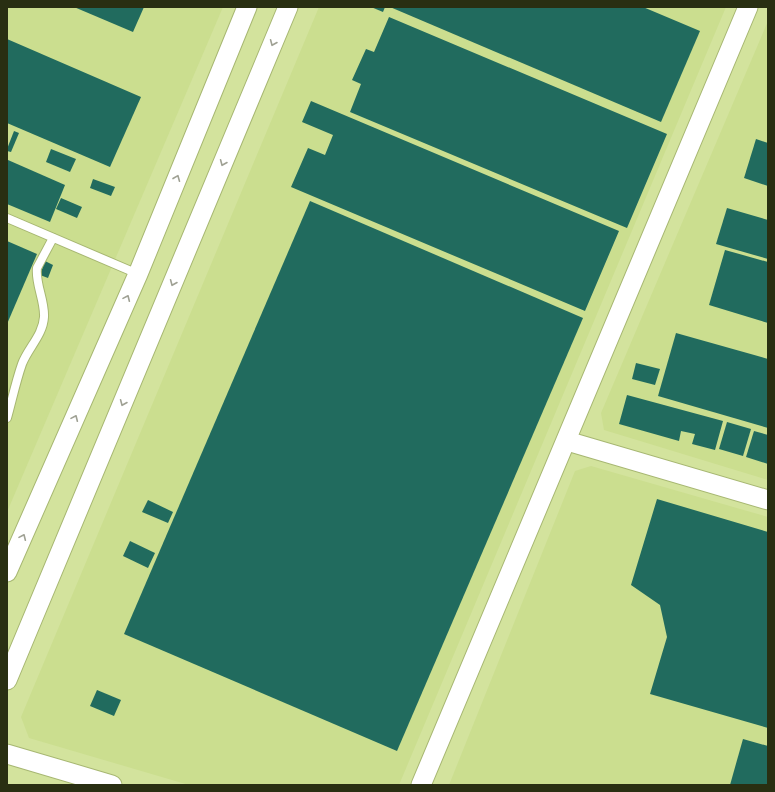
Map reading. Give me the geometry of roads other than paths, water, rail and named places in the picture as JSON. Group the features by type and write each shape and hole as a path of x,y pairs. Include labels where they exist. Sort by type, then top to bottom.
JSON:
{"street":[{"path":"7,572 138,274 247,7"},
{"path":"7,680 288,7"},
{"path":"421,785 748,7"},
{"path":"566,441 768,500"},
{"path":"7,754 112,785"}],"lane":[{"path":"7,218 138,274"},
{"path":"7,418 22,364 42,327 44,316 36,273 37,268 53,238"}]}
